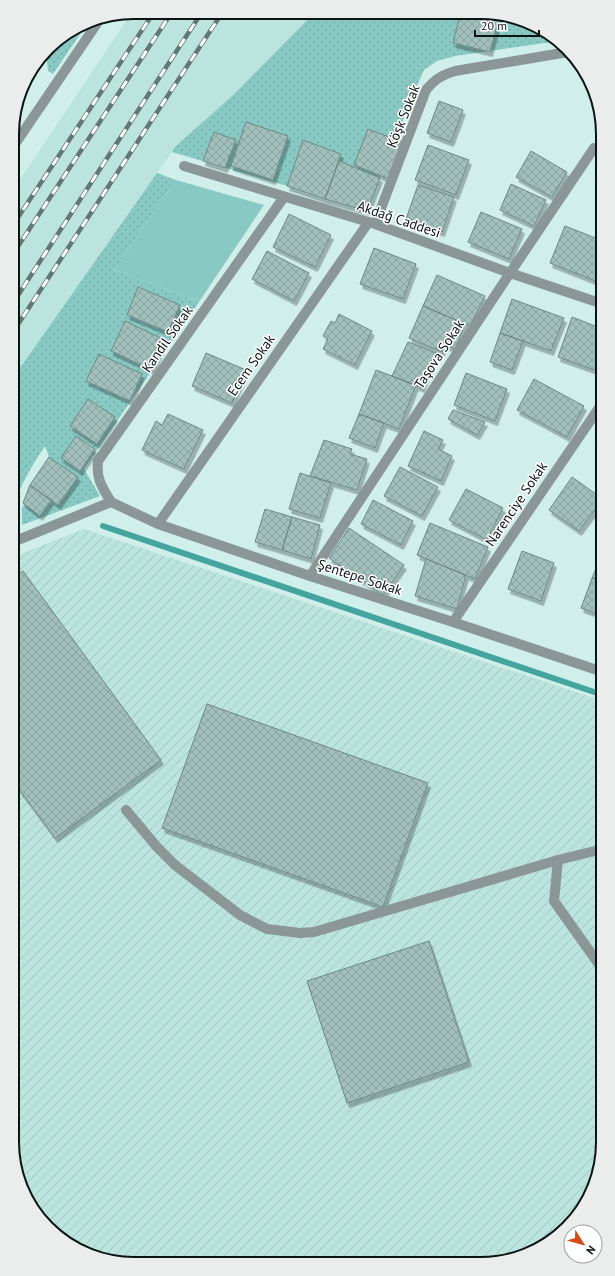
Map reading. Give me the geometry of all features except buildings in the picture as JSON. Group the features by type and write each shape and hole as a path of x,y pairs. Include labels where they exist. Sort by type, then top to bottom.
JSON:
{"street":[{"path":"19,138 95,26"},
{"name":"Köşk Sokak","path":"372,223 426,90 432,82 443,75 455,71 562,53"},
{"name":"Taşova Sokak","path":"310,576 594,148"},
{"name":"Akdağ Caddesi","path":"184,166 372,223 510,273 596,302"},
{"name":"Kandil Sokak","path":"111,502 99,481 97,471 98,462 284,197"},
{"name":"Ecem Sokak","path":"158,524 372,223"},
{"name":"Narenciye Sokak","path":"453,622 596,412"},
{"path":"19,540 111,502"},
{"name":"Şentepe Sokak","path":"111,502 158,524 310,576 596,668"},
{"path":"126,810 157,846 181,869 240,915 267,929 300,934 314,932 558,860 596,851"},
{"path":"558,860 554,901 596,960"}],"shaded area":[{"path":"127,19 308,19 233,95 176,146 19,369 19,181"},
{"path":"308,19 488,19 518,25 532,31 550,42 455,56 437,61 424,70 367,211 172,152 176,146 233,95"},
{"path":"82,32 53,74 48,71 47,60 48,58 70,38"},
{"path":"157,173 176,180 114,270 199,302 84,469 100,496 22,525 22,509 30,485 49,457 45,446 27,475 19,492 19,369"},
{"path":"176,180 264,205 199,302 114,270"},
{"path":"84,529 596,699 596,1149 590,1179 581,1199 562,1223 545,1238 518,1251 496,1256 481,1257 119,1256 90,1248 77,1242 64,1233 43,1212 34,1199 25,1179 21,1164 19,1142 19,555"}],"waterway":[{"path":"103,526 596,693"}],"railway":[{"path":"19,216 149,19"},
{"path":"19,245 167,19"},
{"path":"19,294 197,19"},
{"path":"19,323 218,19"}]}
